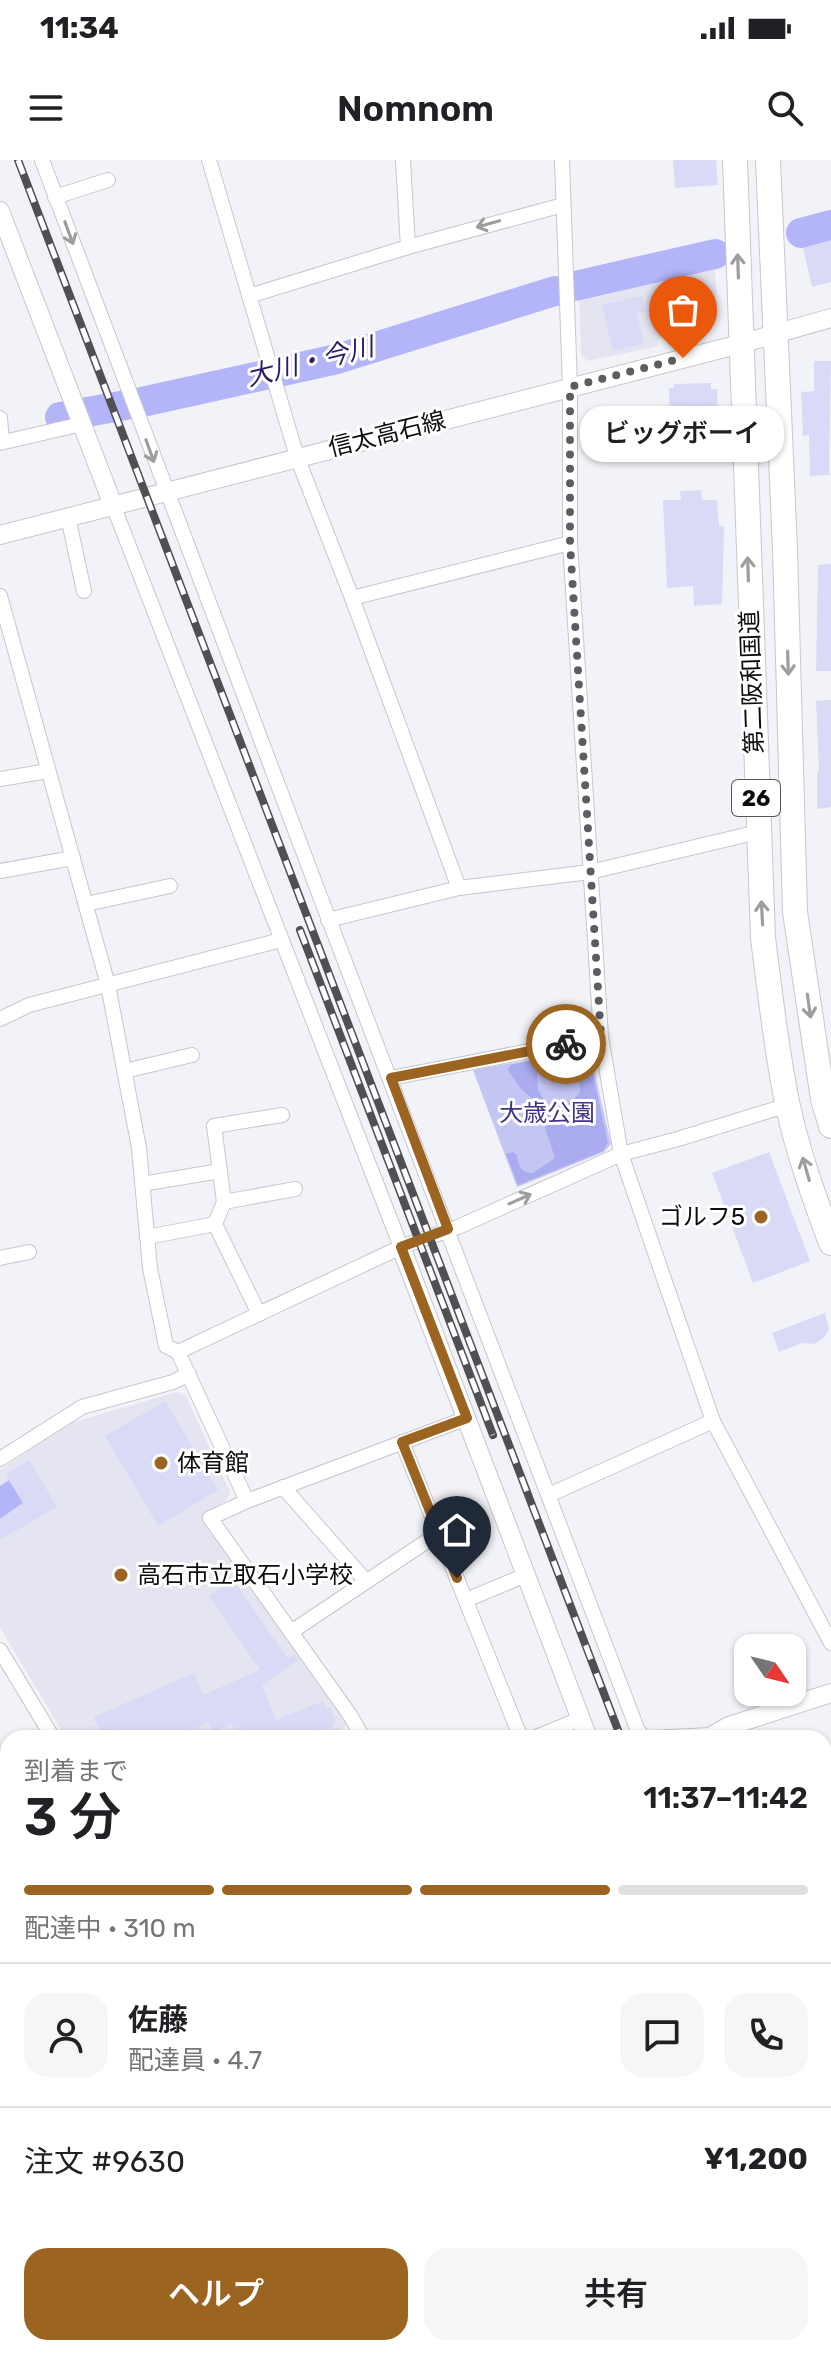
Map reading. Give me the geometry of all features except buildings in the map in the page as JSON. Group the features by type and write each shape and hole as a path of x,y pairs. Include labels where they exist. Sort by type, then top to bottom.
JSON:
{"highway":[{"name":"第二阪和国道","path":"735,160 763,938 788,1105 814,1198 831,1243"},
{"name":"第二阪和国道","path":"768,160 795,912 831,1126"}],"street":[{"path":"42,160 165,492 638,1730"},
{"path":"209,160 297,457 459,888"},
{"path":"403,160 408,247"},
{"path":"562,160 570,387 570,543 601,1037 621,1154 713,1421 831,1643"},
{"path":"55,197 108,180"},
{"path":"249,296 408,247 563,205"},
{"path":"0,211 585,1730"},
{"name":"信太高石線","path":"0,535 831,318"},
{"path":"0,418 1,443 79,416"},
{"path":"68,517 84,591"},
{"path":"352,598 570,543"},
{"path":"0,596 7,648 48,771 108,985 139,1148 150,1268 166,1346 178,1352 247,1501"},
{"path":"0,779 48,771"},
{"path":"328,920 459,888 590,872 758,832"},
{"path":"0,871 73,858"},
{"path":"86,904 170,886"},
{"path":"0,1019 29,1005 281,940"},
{"path":"391,1078 601,1037"},
{"path":"125,1071 192,1055"},
{"path":"178,1352 401,1247 458,1227 621,1154 788,1105"},
{"path":"259,1314 215,1224 224,1202 214,1126 282,1115"},
{"path":"142,1184 220,1171"},
{"path":"224,1202 295,1189"},
{"path":"147,1237 215,1224"},
{"path":"0,1258 29,1252"},
{"path":"0,1459 82,1407 173,1382 189,1374"},
{"path":"358,1730 210,1518 247,1501 467,1418"},
{"path":"549,1495 713,1421"},
{"path":"402,1442 518,1730"},
{"path":"283,1487 365,1580"},
{"path":"291,1632 439,1533"},
{"path":"466,1600 526,1575"},
{"path":"0,1650 48,1730"},
{"path":"722,1730 831,1693"},
{"path":"553,1730 580,1719"}],"shaded area":[{"path":"715,268 717,320 714,323 657,339 659,346 588,361 581,355 579,295"},
{"name":"高石市立取石小学校","path":"177,1392 186,1396 230,1492 227,1500 208,1511 205,1523 347,1725 340,1730 61,1730 0,1627 0,1470 70,1423"},
{"path":"9,1480 23,1503 0,1519 0,1486"}],"green space":[{"name":"大歳公園","path":"583,1050 591,1057 611,1144 604,1152 517,1187 473,1070"},
{"path":"583,1051 589,1058 608,1143 603,1151 518,1185 506,1154 513,1152 521,1168 533,1173 555,1158 543,1122 533,1112 534,1100 521,1089 508,1070 510,1065 535,1060 544,1063 549,1059 553,1061 537,1072 538,1090 547,1105 562,1107 580,1092 579,1071 564,1063 564,1059 568,1054"}],"waterway":[{"name":"大川・今川","path":"801,233 831,225"},
{"name":"大川・今川","path":"575,286 715,254"},
{"name":"大川・今川","path":"60,417 337,359 555,291"}],"railway":[{"path":"18,160 618,1730"},
{"path":"300,930 493,1435"}],"way so far":[{"path":"566,1044 601,1037 570,543 570,387 683,358"}],"place":[{"name":"ビッグボーイ","path":"683,358"},
{"name":"ゴルフ5","path":"761,1217"},
{"name":"体育館","path":"161,1463"},
{"name":"高石市立取石小学校","path":"121,1575"}],"route":[{"path":"457,1578 402,1442 467,1418 401,1247 448,1229 391,1078 566,1044"}]}
